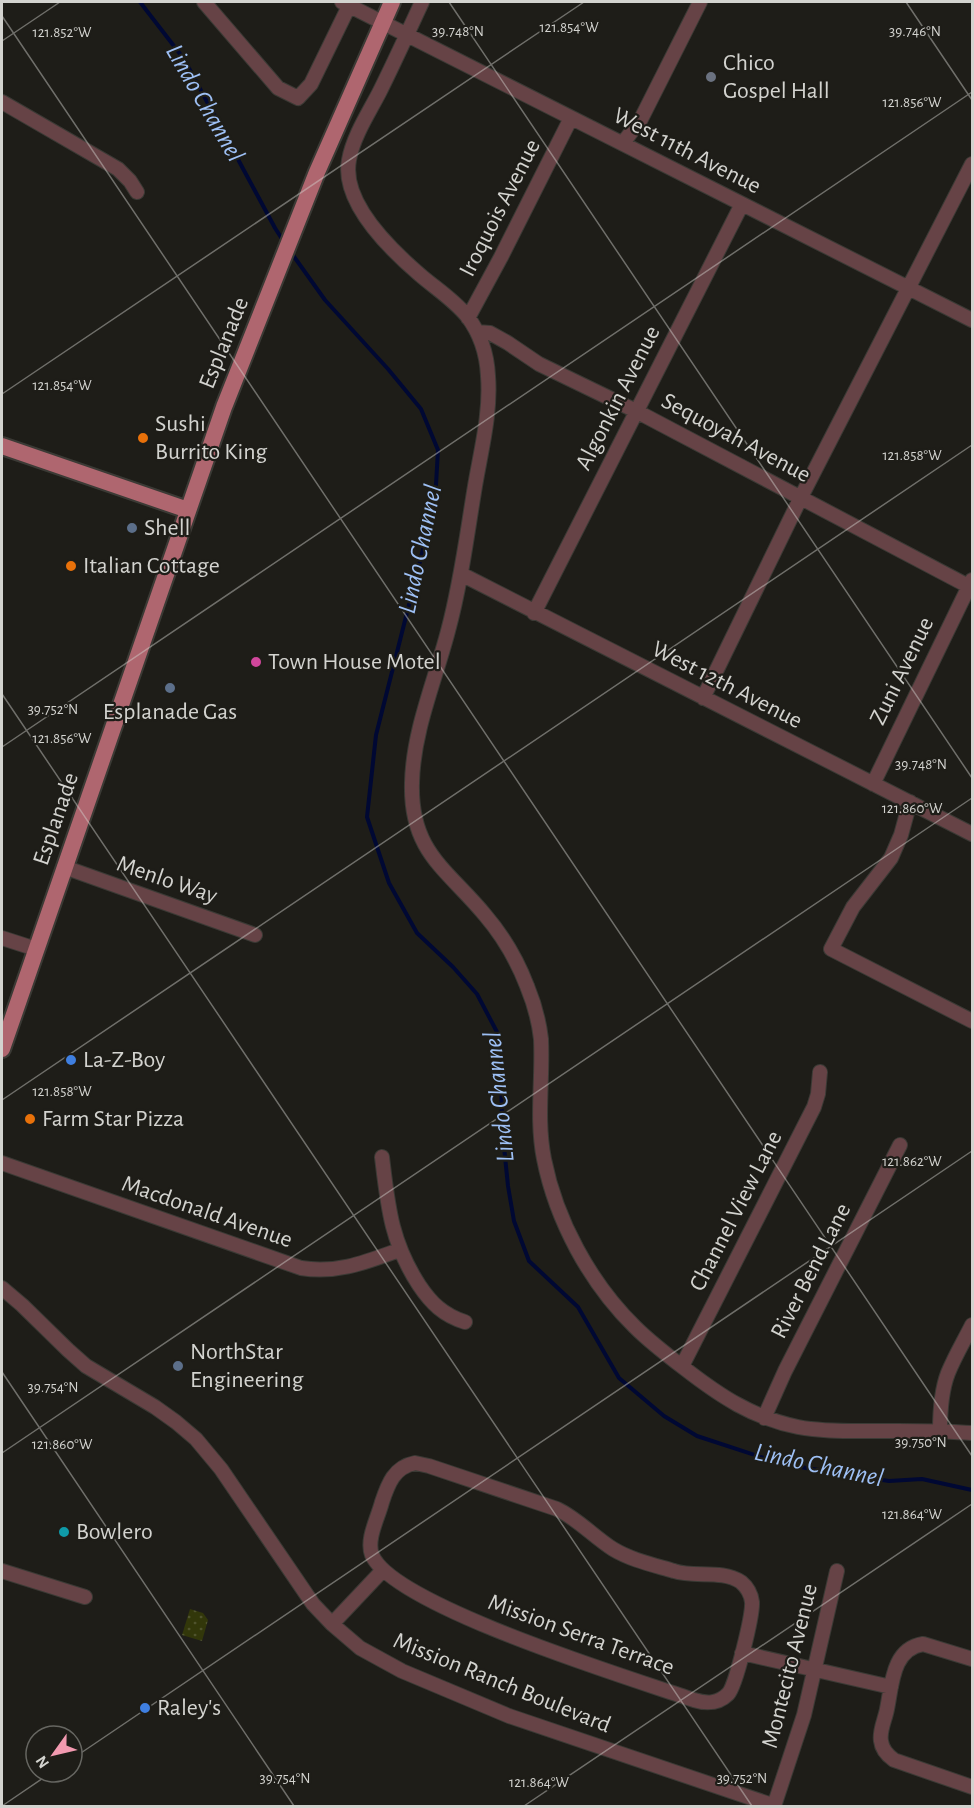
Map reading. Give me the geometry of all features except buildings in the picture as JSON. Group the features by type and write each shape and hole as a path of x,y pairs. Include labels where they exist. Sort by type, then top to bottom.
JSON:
{"main road":[{"name":"Esplanade","path":"2,1049 227,401 317,172 392,2"},
{"path":"2,446 188,510"}],"street":[{"path":"204,2 278,88 298,98 311,84 347,3"},
{"path":"422,2 354,142 348,161 349,181 359,206 379,233 408,264 468,318 477,332 487,364 488,402 461,574 450,626 420,728 414,756 412,795 417,825 425,845 436,862 475,902 498,930 512,953 528,988 538,1019 541,1039 539,1118 541,1143 552,1191 566,1225 592,1273 617,1307 638,1330 727,1400 765,1418 820,1430 972,1433"},
{"path":"623,143 641,119 700,2"},
{"name":"West 11th Avenue","path":"347,3 972,320"},
{"path":"2,102 118,169 137,192"},
{"name":"Iroquois Avenue","path":"468,318 571,118"},
{"path":"703,698 801,497 972,164"},
{"name":"Algonkin Avenue","path":"534,613 742,204"},
{"name":"Sequoyah Avenue","path":"477,332 490,333 539,364 636,411 971,584"},
{"name":"West 12th Avenue","path":"461,574 972,834"},
{"name":"Zuni Avenue","path":"873,784 971,584"},
{"path":"910,802 891,858 853,906 831,949 972,1021"},
{"name":"Menlo Way","path":"64,867 255,935"},
{"path":"2,938 36,949"},
{"name":"Channel View Lane","path":"682,1366 813,1107 818,1095 820,1072"},
{"name":"River Bend Lane","path":"765,1418 785,1371 900,1145"},
{"path":"382,1157 390,1217 399,1250 432,1302 446,1314 465,1322"},
{"name":"Macdonald Avenue","path":"2,1163 301,1268 326,1271 350,1268 399,1250"},
{"name":"Mission Ranch Boulevard","path":"2,1288 86,1366 166,1414 196,1439 221,1469 307,1596 332,1624 360,1648 408,1673 492,1709 774,1806"},
{"path":"939,1431 946,1381 972,1325"},
{"name":"Mission Serra Terrace","path":"421,1463 557,1509 569,1515 619,1552 682,1574 729,1577 741,1582 750,1593 752,1606 736,1679 731,1691 719,1700 708,1703 527,1642 427,1600 384,1570 374,1559 370,1542 385,1494 398,1470 408,1464 421,1463"},
{"path":"332,1624 384,1570"},
{"path":"2,1571 85,1598"},
{"name":"Montecito Avenue","path":"774,1806 799,1730 837,1571"},
{"path":"972,1659 929,1645 916,1645 900,1657 880,1734 882,1746 889,1756 899,1763 972,1787"},
{"path":"742,1653 891,1687"}],"green space":[{"path":"190,1609 203,1613 208,1620 202,1641 182,1635"}],"waterway":[{"name":"Lindo Channel","path":"140,2 184,59 284,242"},
{"name":"Lindo Channel","path":"290,251 325,300 421,409 438,450 435,502 376,735 367,817 389,883 417,933 453,967 477,994 497,1032 508,1186 514,1221 529,1261 578,1307 619,1378 664,1416 697,1436 767,1459 806,1468 889,1481 922,1479 972,1490"}],"place":[{"name":"Chico Gospel Hall","path":"711,77"},
{"name":"Sushi Burrito King","path":"143,438"},
{"name":"Shell","path":"132,528"},
{"name":"Italian Cottage","path":"71,566"},
{"name":"Town House Motel","path":"256,662"},
{"name":"Esplanade Gas","path":"170,688"},
{"name":"La-Z-Boy","path":"71,1060"},
{"name":"Farm Star Pizza","path":"30,1119"},
{"name":"NorthStar Engineering","path":"178,1366"},
{"name":"Bowlero","path":"64,1532"},
{"name":"Raley's","path":"145,1708"}]}
